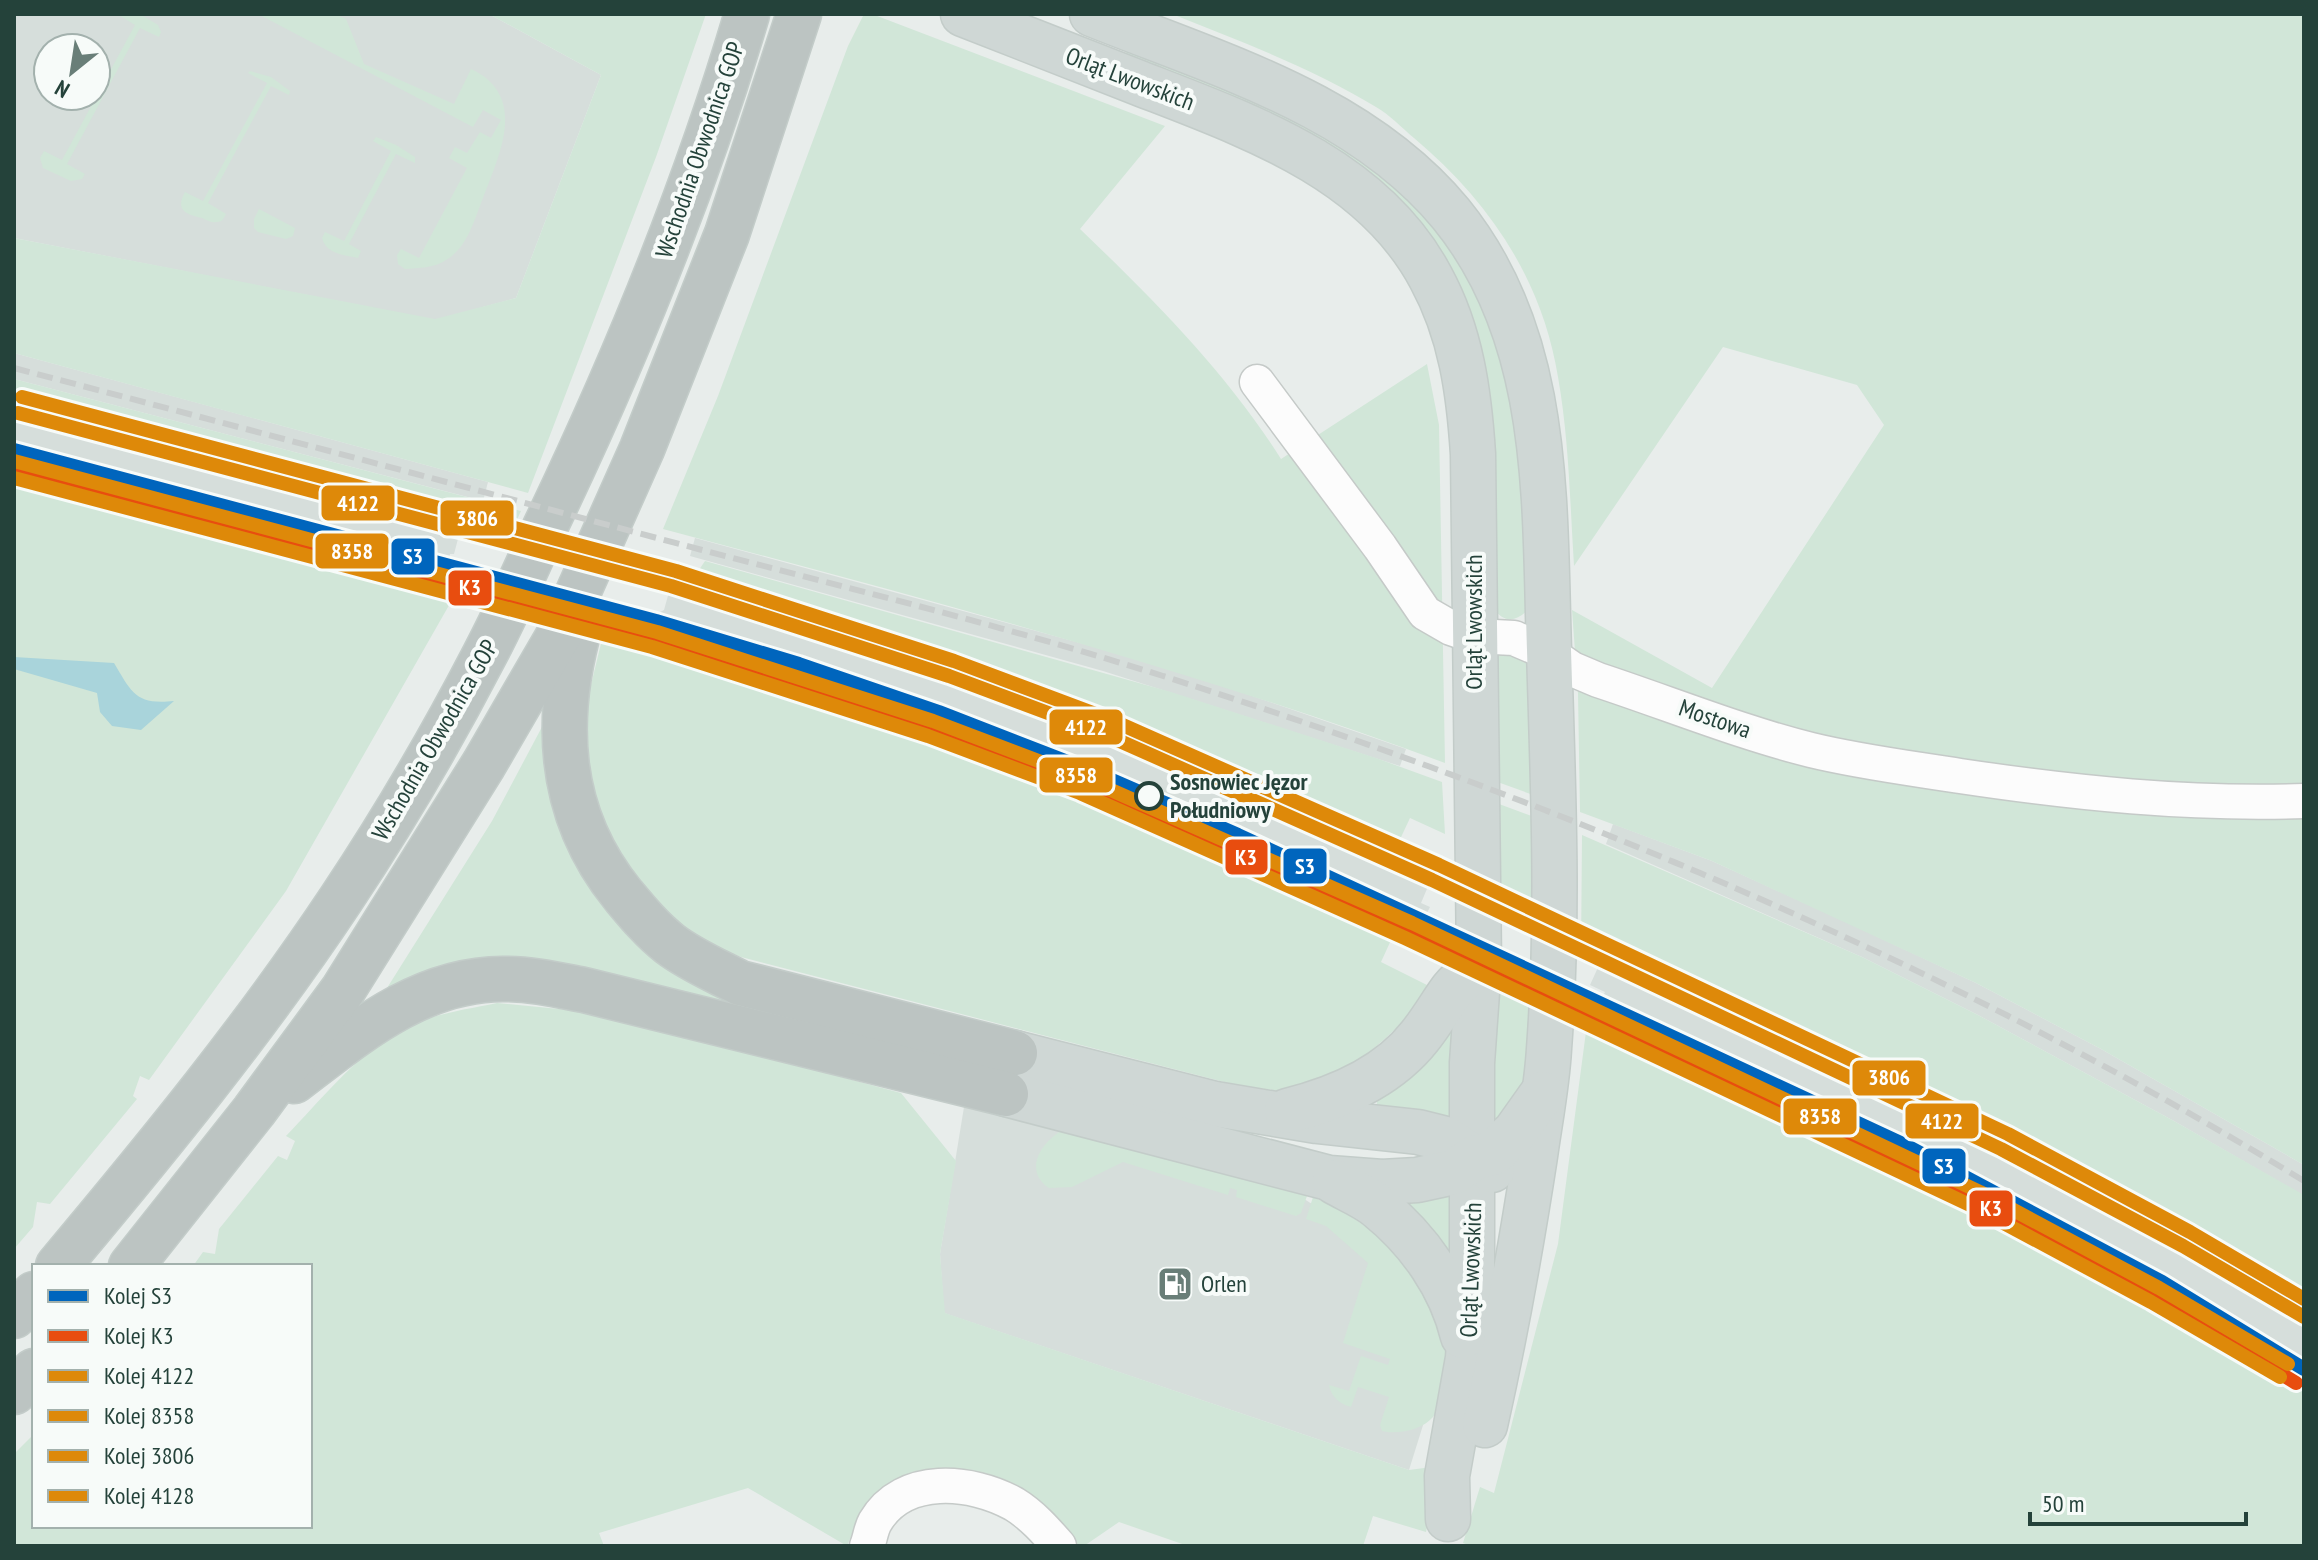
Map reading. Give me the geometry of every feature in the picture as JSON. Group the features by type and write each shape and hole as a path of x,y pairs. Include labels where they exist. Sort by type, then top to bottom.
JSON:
{"highway":[{"name":"Wschodnia Obwodnica GOP","path":"60,1264 136,1171 291,970 362,867 458,705 511,603 618,366 699,163 747,14"},
{"path":"133,1264 254,1111 370,949 560,633 648,434 727,234 799,14"},
{"path":"610,522 579,628 567,684 563,747 567,778 578,816 593,851 612,881 643,919 671,945 740,983 1011,1074"},
{"path":"254,1111 385,1014 418,997 444,989 502,979 534,980 1011,1074"},
{"path":"14,1316 32,1296"},
{"path":"14,1392 32,1373"}],"main road":[{"name":"Orląt Lwowskich","path":"963,14 1268,136 1339,177 1375,206 1405,239 1430,276 1457,339 1467,388 1473,454 1479,964 1472,1063 1474,1158 1468,1358 1447,1476 1443,1532"},
{"name":"Orląt Lwowskich","path":"1092,14 1290,94 1352,127 1385,150 1418,179 1463,231 1490,272 1524,356 1542,471 1549,653 1556,919 1545,1088 1523,1241 1478,1455 1443,1532"},
{"path":"1276,1113 1333,1097 1390,1065 1419,1038 1454,988 1479,964"},
{"path":"1011,1074 1418,1132 1446,1139 1491,1169 1514,1207 1523,1241"},
{"path":"1011,1074 1329,1178 1377,1206 1414,1242 1439,1277 1458,1316 1468,1358"},
{"path":"1329,1178 1382,1182 1417,1180 1454,1172 1474,1158 1493,1153 1515,1132 1545,1088"}],"street":[{"name":"Mostowa","path":"1257,382 1380,547 1425,613 1451,628 1474,636 1514,638 1598,680 1787,743 1854,760 2023,785 2179,801 2304,801"},
{"path":"867,1546 874,1524 896,1500 911,1491 950,1485 976,1490 1013,1504 1041,1525 1059,1546"}],"shaded area":[{"path":"14,14 489,14 601,75 516,298 435,320 14,238"},
{"path":"14,353 488,482 483,501 14,379"},
{"path":"14,411 459,535 454,554 450,554 445,575 14,463"},
{"path":"695,538 1106,650 1203,679 1406,749 1400,766 1103,671 690,556"},
{"path":"669,592 952,683 1136,754 1429,884 1421,903 1430,907 1418,931 1152,807 1065,771 878,702 654,632 658,613 664,610"},
{"path":"1613,824 1712,861 1846,922 1976,983 2101,1049 2304,1165 2304,1196 2174,1121 1978,1015 1862,957 1606,844"},
{"path":"1600,963 1809,1057 1944,1123 2093,1200 2304,1319 2304,1384 2237,1342 1988,1202 1859,1136 1596,1011 1605,992 1590,985"},
{"name":"Orlen","path":"964,1107 1289,1189 1390,1255 1434,1390 1409,1470 944,1313 940,1254"}],"green space":[{"path":"117,14 140,14 158,25 161,32 159,37 140,28 112,80 112,68 135,25"},
{"path":"258,14 335,14 346,19 364,64 454,104 471,69 489,81 500,94 505,110 502,145 473,224 454,255 436,265 405,269 398,264 397,255 401,249 419,258 467,168 449,158 455,147 467,153 480,132 491,138 501,120 483,110 473,127"},
{"path":"489,14 706,14 656,157 528,493 14,353 14,238 435,319 516,298 601,75"},
{"path":"864,14 872,14 1165,126 1080,229 1213,367 1281,459 1427,364 1439,425 1445,763 1252,696 1154,666 959,609 663,529 718,396 848,46"},
{"path":"1172,14 2304,14 2304,1165 2101,1049 1976,983 1712,861 1580,812 1578,693 1572,610 1712,688 1884,425 1857,385 1723,347 1574,566 1565,424 1550,341 1525,275 1488,215 1441,162 1381,110 1302,68"},
{"path":"1128,47 1242,93 1376,165 1438,227 1491,314 1518,410 1529,609 1520,617 1506,619 1493,608 1439,255 1125,54"},
{"path":"248,73 271,77 290,91 289,95 271,86 208,203 226,214 221,221 211,222 183,210 182,198 185,192 203,201 267,83"},
{"path":"88,112 95,112 67,164 85,174 82,179 71,181 43,168 40,158 44,151 62,160"},
{"path":"376,137 415,157 415,163 396,154 349,244 361,251 358,258 342,255 331,251 322,238 325,232 344,241 391,151 373,141"},
{"path":"259,209 295,228 293,236 286,239 258,232 254,228 254,219"},
{"path":"14,379 521,511 504,547 14,411"},
{"path":"14,463 464,579 286,891 149,1080 140,1076 133,1096 137,1099 50,1204 37,1202 33,1227 14,1249"},
{"path":"705,561 1171,692 1442,782 1445,834 1410,818 1395,850 1155,745 910,652 743,599 739,613 682,595"},
{"path":"607,619 721,652 717,667 987,758 1176,836 1392,938 1381,962 1427,985 1408,1015 1358,1060 1308,1087 1278,1090 1228,1083 741,957 701,941 665,915 611,842 583,763 586,705"},
{"path":"1504,653 1526,658 1532,669 1536,796 1492,780 1497,657"},
{"path":"551,710 587,876 835,1026 709,1004 382,996 492,821"},
{"path":"1491,801 1537,818 1537,934 1494,915"},
{"path":"1582,835 1862,957 1978,1015 2304,1195 2304,1319 2093,1200 1944,1123 1809,1057 1581,954"},
{"path":"1514,977 1537,987 1527,1080 1496,1139 1488,1069 1497,989 1506,993"},
{"path":"497,1003 580,1011 715,1043 901,1093 956,1161 940,1254 945,1313 1409,1470 1439,1466 1426,1532 1373,1516 1363,1546 1188,1546 1119,1522 1084,1546 1079,1546 1068,1531 983,1475 953,1469 923,1471 882,1494 858,1519 847,1546 748,1488 599,1533 604,1546 14,1546 14,1454 32,1436 32,1528 312,1528 312,1264 194,1264 203,1252 215,1254 219,1229 278,1156 287,1160 295,1141 286,1136 338,1081 365,1055 395,1033 444,1014"},
{"path":"1596,1011 1973,1193 2141,1285 2304,1384 2304,1546 1471,1546 1463,1543 1480,1487 1494,1493 1558,1244 1587,1024"},
{"path":"1454,1014 1463,1120 1378,1116 1376,1093"},
{"path":"1066,1128 1300,1187 1299,1193 1307,1196 1301,1213 1296,1216 1236,1197 1237,1190 1230,1188 1228,1195 1123,1162 1072,1187 1049,1188 1041,1180 1036,1164 1050,1139"},
{"path":"1458,1184 1463,1266 1390,1197"},
{"path":"1313,1197 1347,1214 1393,1249 1417,1278 1430,1301 1447,1346 1448,1367 1437,1411 1416,1428 1402,1432 1382,1431 1380,1425 1389,1397 1358,1387 1351,1407 1340,1402 1332,1393 1329,1385 1349,1391 1361,1356 1388,1365 1390,1359 1343,1343 1368,1263 1326,1226 1306,1219"}],"water":[{"path":"14,657 114,663 136,695 151,701 174,701 141,730 112,726 100,712 97,693 14,669"}],"railway":[{"path":"14,368 1106,658 1459,777 1749,894 1891,959 2031,1028 2169,1102 2304,1181"}],"rail line":[{"name":"3806","path":"22,397 676,571 954,661 1109,719 1439,865 2008,1134 2190,1232 2304,1299"},
{"name":"4122","path":"18,413 671,586 949,676 1104,734 1432,880 2001,1149 2183,1246 2304,1317"},
{"name":"S3","path":"14,450 656,621 799,664 939,712 1091,771 1238,835 1903,1144 2162,1282 2304,1369"},
{"name":"8358","path":"14,461 657,632 933,721 1086,779 1412,923 1980,1192 2159,1288 2288,1364"},
{"name":"K3","path":"14,467 652,636 794,679 934,727 1085,786 1231,850 1896,1158 2154,1296 2296,1383"},
{"name":"4128","path":"14,478 652,647 928,736 1080,793 1405,938 1972,1206 2151,1302 2280,1377"}],"place":[{"name":"Sosnowiec Jęzor Południowy","path":"1149,796"},
{"name":"Orlen","path":"1175,1284"}]}
